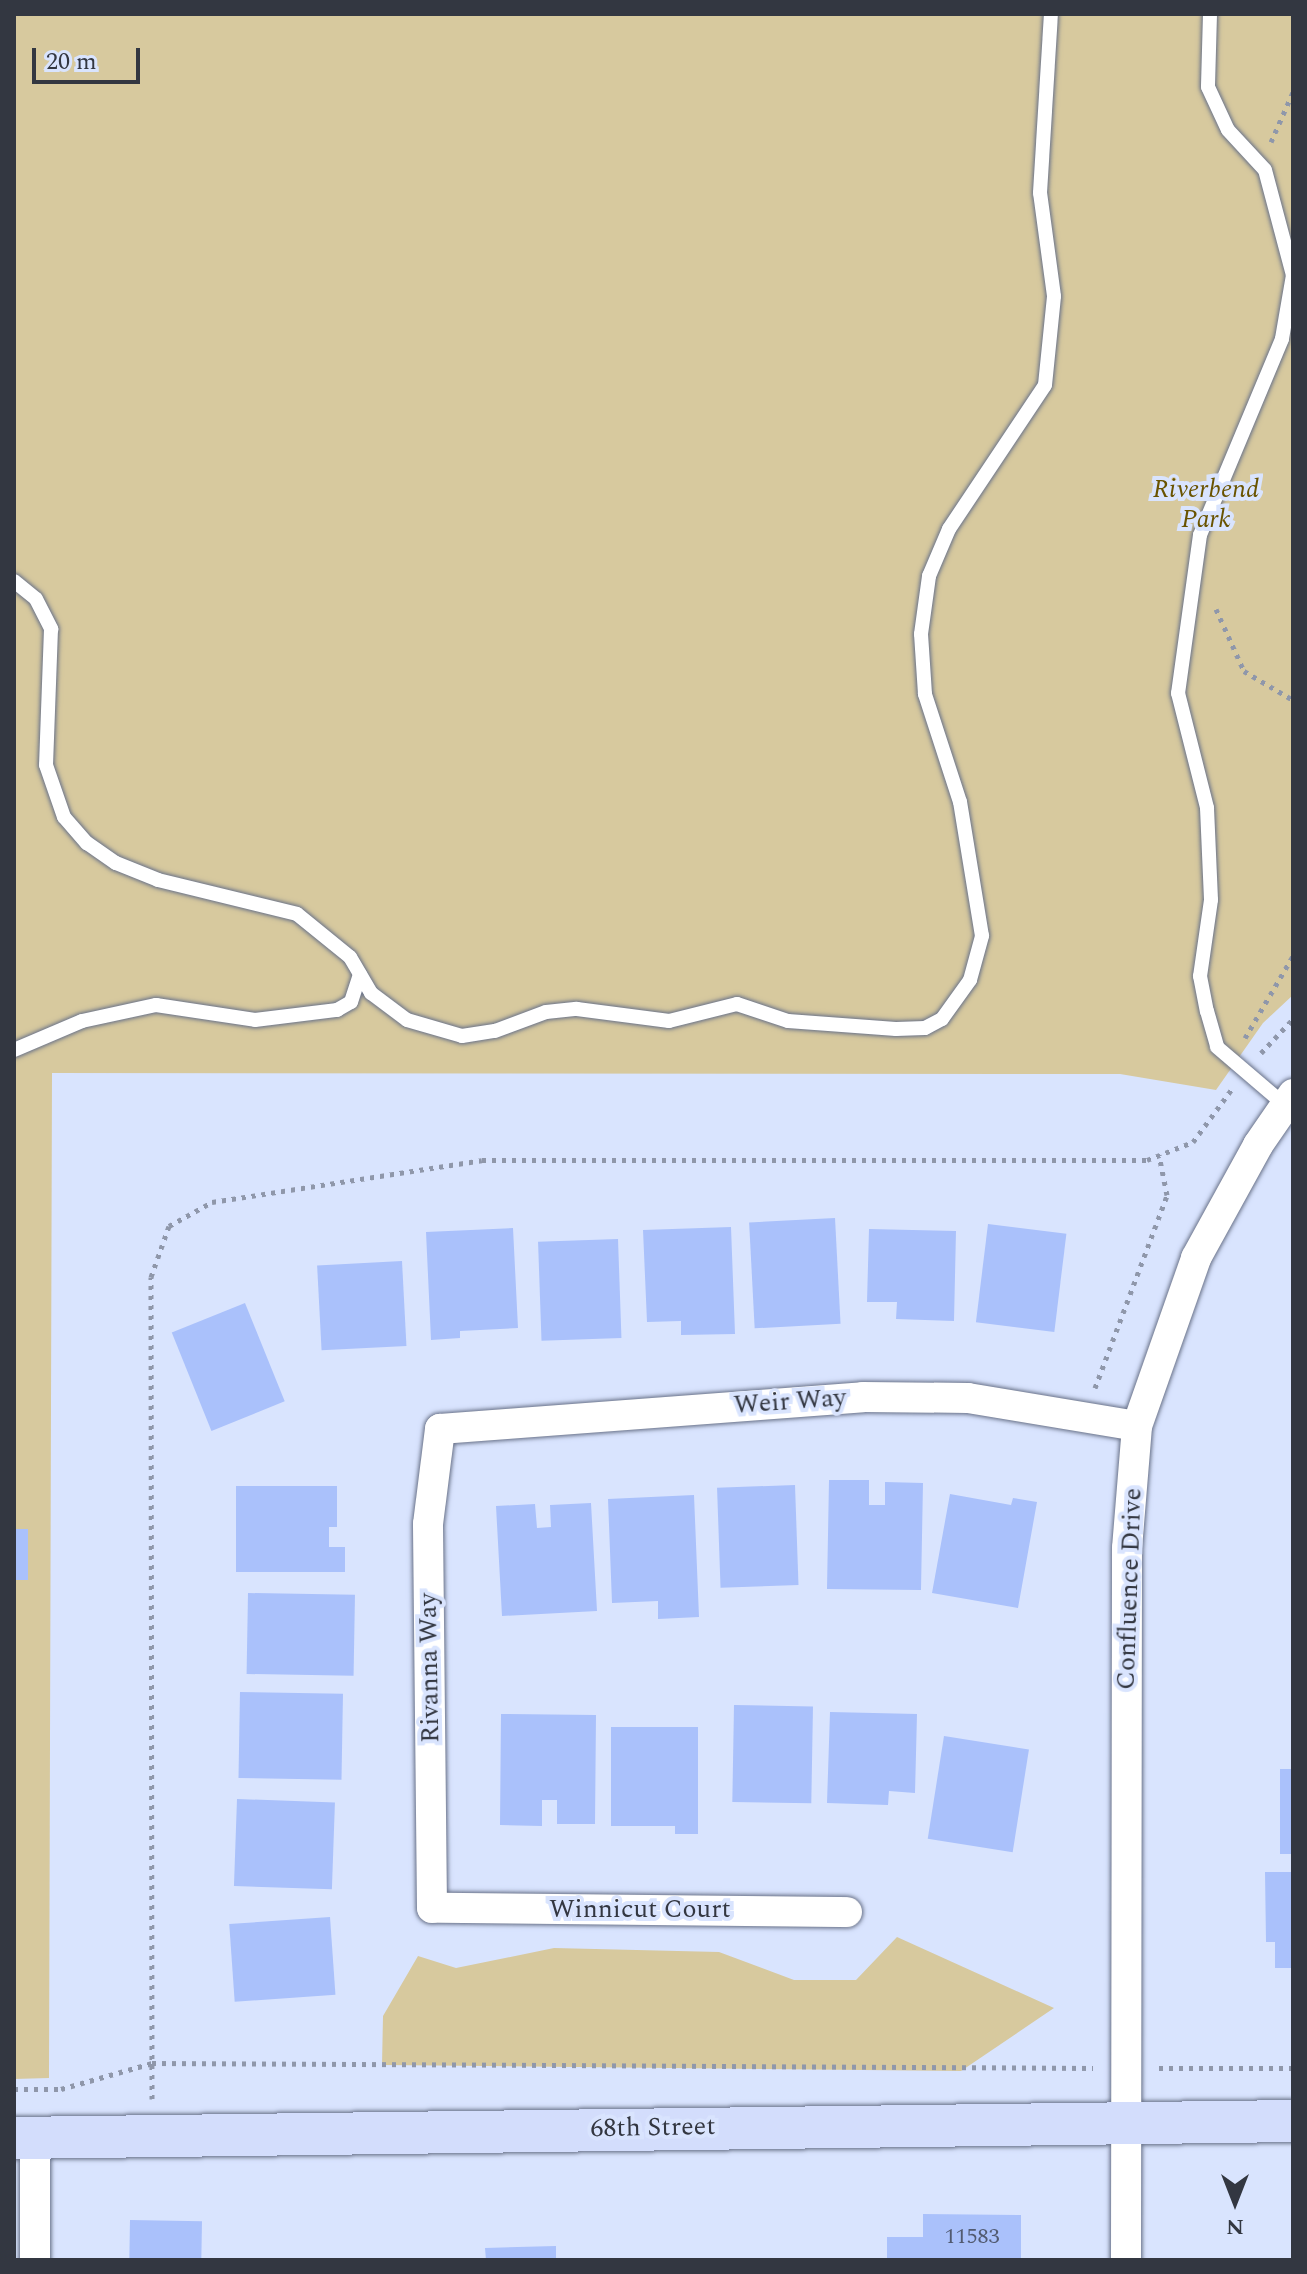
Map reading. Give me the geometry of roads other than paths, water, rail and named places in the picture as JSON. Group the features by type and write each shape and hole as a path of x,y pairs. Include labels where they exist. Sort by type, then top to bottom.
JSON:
{"street":[{"name":"Confluence Drive","path":"1126,2260 1127,1548 1137,1426 1196,1258 1289,1099"},
{"name":"Weir Way","path":"440,1429 863,1397 968,1398 1137,1426"},
{"name":"Rivanna Way","path":"432,1908 428,1524 440,1429"},
{"name":"Winnicut Court","path":"432,1908 847,1912"},
{"name":"68th Street","path":"24,2138 1293,2121"},
{"path":"24,2138 35,2260"}],"lane":[{"path":"14,581 36,599 51,629 46,765 64,817 87,843 144,874 297,914 323,930 350,957 371,993 407,1020 462,1036 495,1031 546,1012 577,1009 669,1021 737,1004 824,1027 925,1028 956,1005 978,960 980,914 960,802 925,694 921,634 929,576 949,529 1045,385 1054,296 1040,193 1051,14"},
{"path":"1210,14 1208,87 1228,130 1265,170 1293,275 1282,339 1200,535 1178,693 1207,808 1211,900 1202,988 1217,1047 1245,1071 1289,1099"},
{"path":"14,1050 82,1021 156,1005 255,1020 324,1013 351,1002 360,974"}],"park label":[{"name":"Riverbend Park","path":"1206,505"}]}
